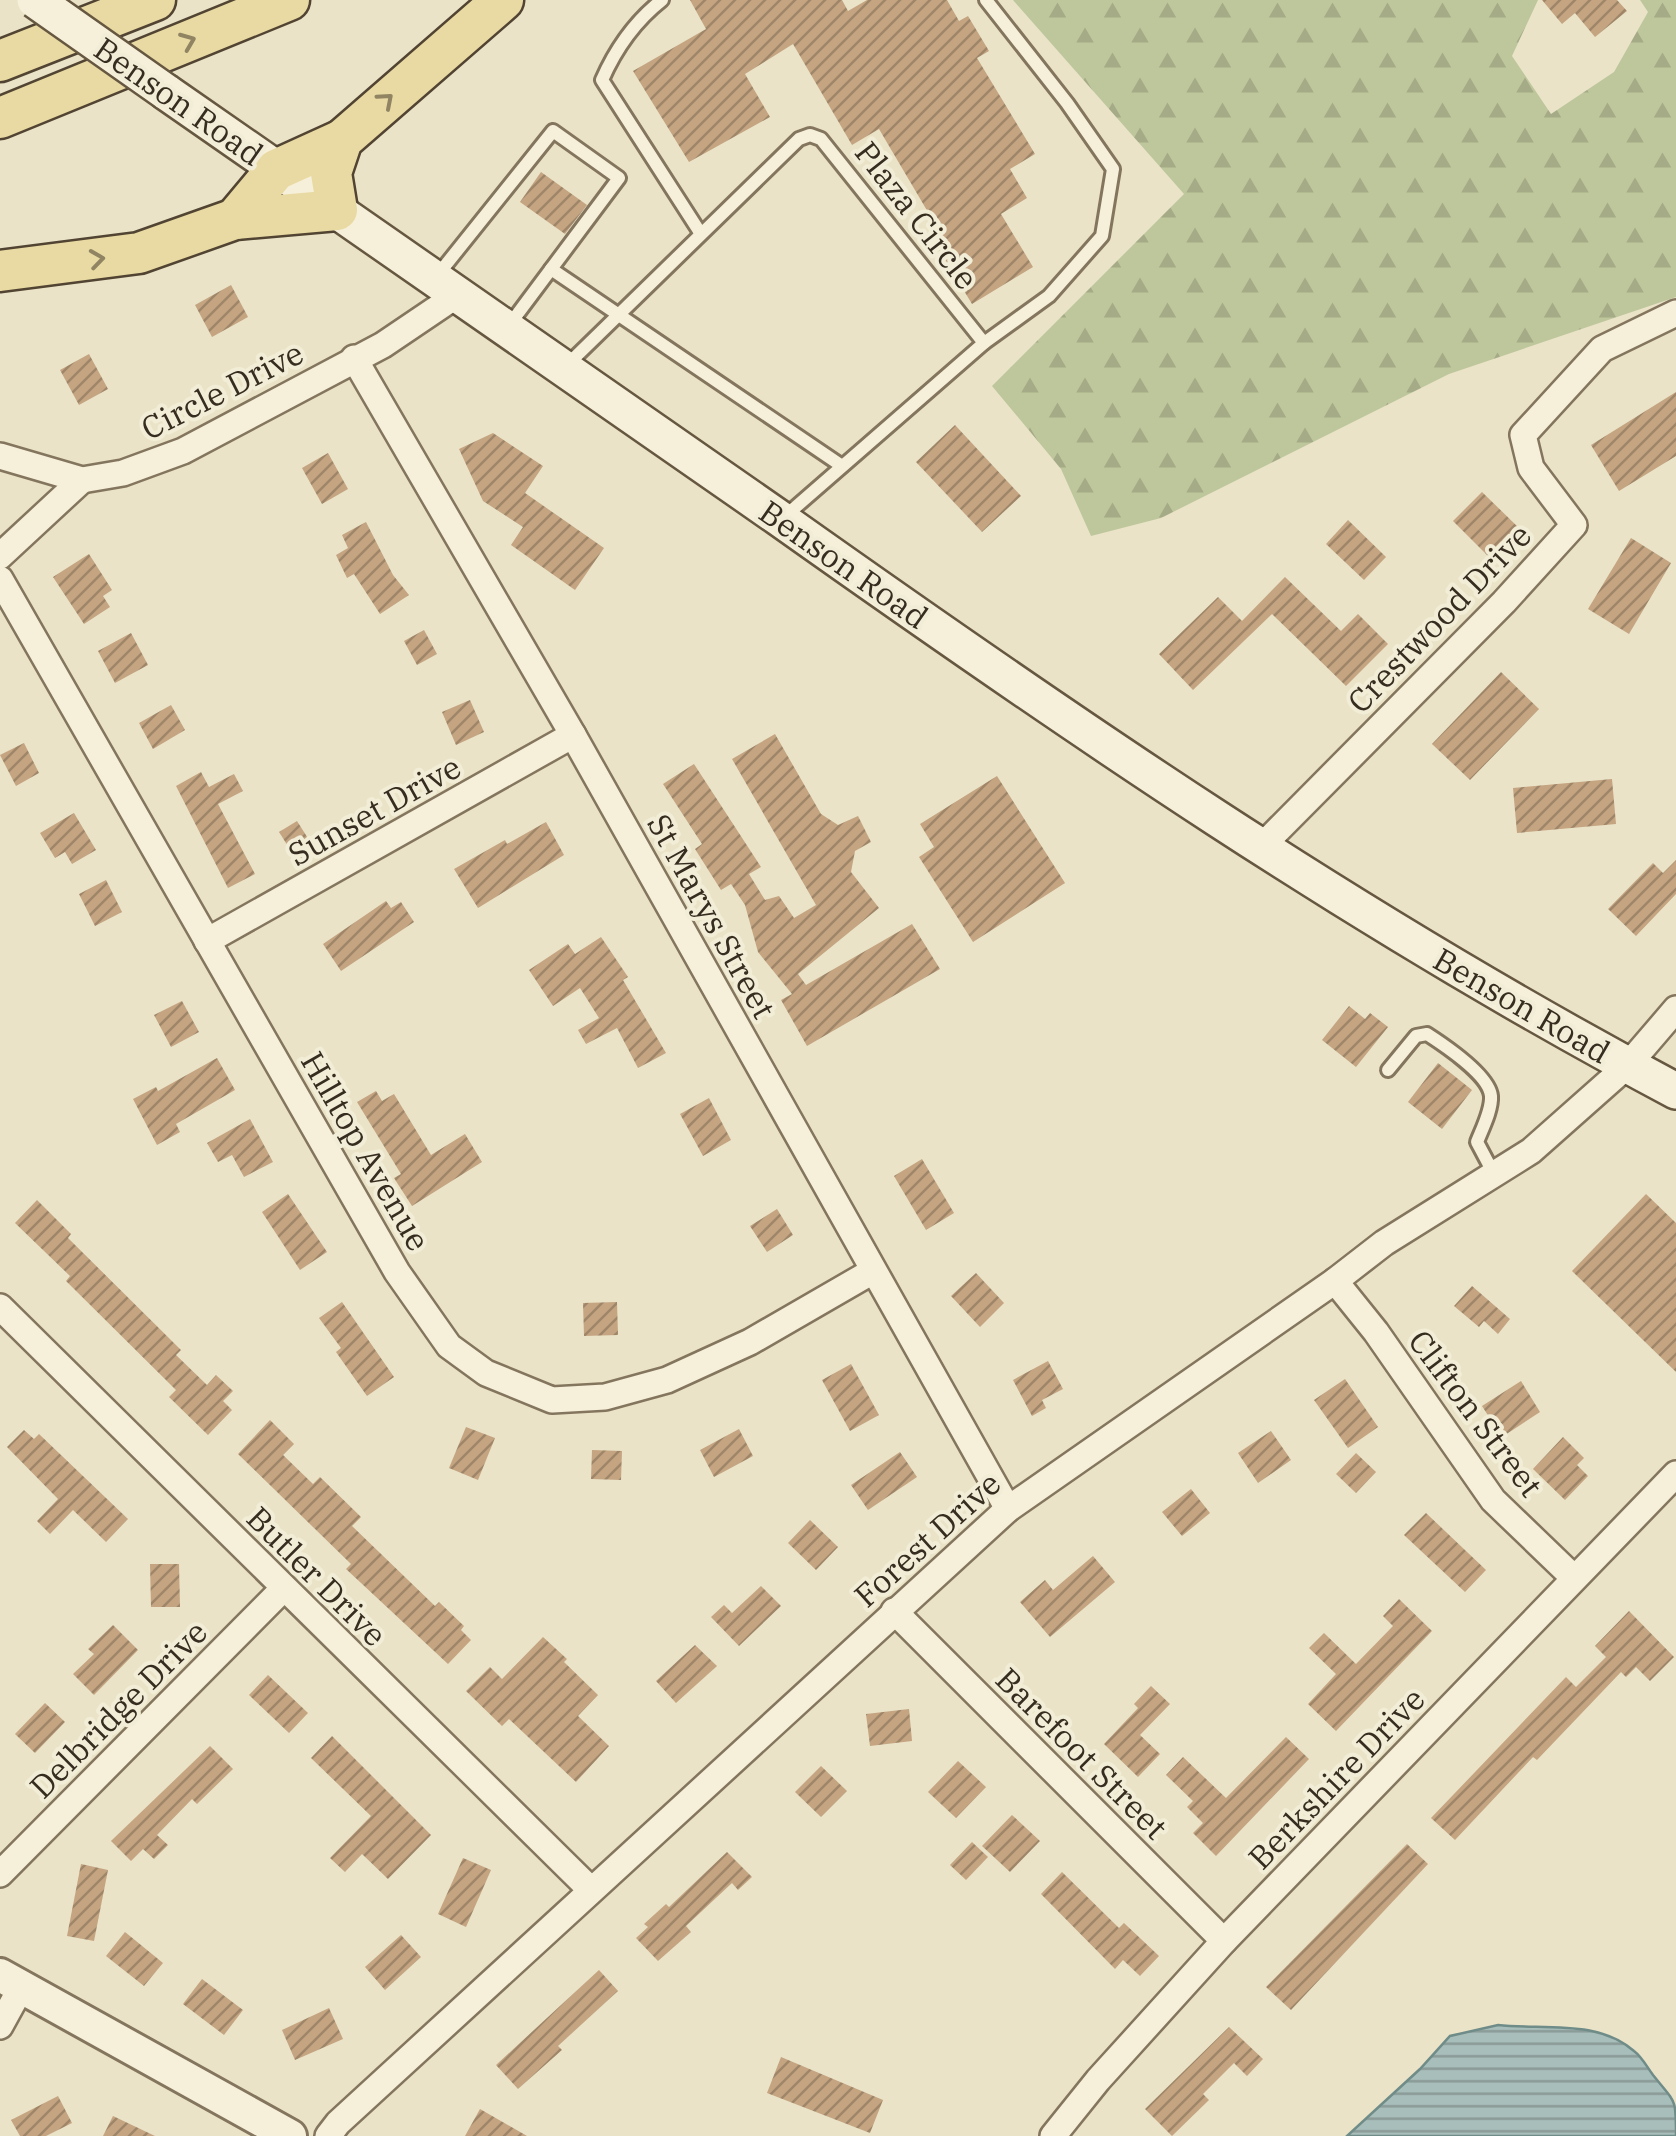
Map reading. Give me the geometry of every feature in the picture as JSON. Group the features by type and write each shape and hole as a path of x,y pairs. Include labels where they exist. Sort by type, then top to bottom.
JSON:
{"main road":[{"name":"Benson Road","path":"35,0 1153,777 1388,928 1676,1091"},
{"path":"0,61 155,0"},
{"path":"0,118 289,0"},
{"path":"234,219 276,170 342,140 503,0"},
{"path":"0,271 139,253 234,219 337,210 331,173 342,140"}],"street":[{"name":"Circle Drive","path":"0,456 82,480 124,473 183,451 383,345 446,287"},
{"name":"Crestwood Drive","path":"1263,845 1504,602 1574,524 1531,468 1523,435 1602,349 1676,313"},
{"name":"St Marys Street","path":"354,358 573,735 1008,1509"},
{"path":"0,556 82,480"},
{"name":"Hilltop Avenue","path":"0,579 397,1272 449,1346 486,1373 552,1400 605,1397 667,1380 750,1342 873,1271"},
{"name":"Sunset Drive","path":"207,941 573,735"},
{"name":"Forest Drive","path":"328,2136 338,2122 590,1889 1008,1509 1335,1282 1384,1242 1530,1151 1628,1065 1676,1009"},
{"name":"Clifton Street","path":"1335,1282 1376,1332 1493,1500 1572,1577"},
{"name":"Butler Drive","path":"0,1307 590,1889"},
{"name":"Berkshire Drive","path":"1053,2136 1098,2080 1224,1941 1572,1577 1676,1474"},
{"name":"Delbridge Drive","path":"0,1874 283,1589"},
{"name":"Barefoot Street","path":"894,1612 1224,1941"},
{"path":"0,2026 11,1980 290,2136"}],"lane":[{"path":"662,0 616,48 602,80 700,234"},
{"path":"780,520 984,343 1049,296 1102,236 1113,169 1068,104 986,0"},
{"path":"446,287 552,132 619,178 506,329"},
{"name":"Plaza Circle","path":"563,368 799,140 810,135 832,151 984,343"},
{"path":"552,269 842,466"},
{"path":"1388,1070 1416,1036 1427,1034 1477,1074 1488,1086 1492,1100 1477,1142 1494,1174"}],"green space":[{"path":"1013,0 1538,0 1512,56 1551,114 1614,72 1648,12 1640,0 1676,0 1676,297 1449,374 1161,518 1091,536 1061,469 992,386 1184,194"}],"water":[{"path":"1498,2025 1587,2030 1620,2041 1640,2056 1670,2097 1675,2107 1676,2136 1347,2136 1450,2036"}],"building":[{"path":"690,0 842,0 848,11 867,0 947,0 959,21 968,16 989,51 977,58 1035,154 1010,169 1027,198 1001,214 1033,267 972,304 937,246 945,241 879,129 852,145 793,44 745,74 770,117 689,162 633,71 706,29"},
{"path":"1542,0 1617,0 1627,11 1595,37 1575,13 1562,24"},
{"path":"541,172 587,205 565,234 520,202"},
{"path":"231,285 248,317 212,337 195,305"},
{"path":"89,354 108,389 79,405 60,370"},
{"path":"1676,392 1676,456 1619,491 1591,445"},
{"path":"955,425 1021,496 982,532 916,462"},
{"path":"493,433 543,466 525,493 604,548 575,590 511,545 523,527 483,501 459,449"},
{"path":"328,453 348,489 322,504 302,468"},
{"path":"1482,492 1520,529 1491,559 1453,521"},
{"path":"1348,520 1386,557 1364,580 1326,544"},
{"path":"366,522 393,575 409,595 380,614 354,574 347,578 336,555 348,548 342,535"},
{"path":"1631,538 1671,563 1629,634 1588,609"},
{"path":"89,554 112,590 103,596 110,607 84,624 53,577"},
{"path":"1285,577 1341,631 1358,614 1388,644 1346,686 1272,614 1193,690 1159,654 1218,597 1242,621"},
{"path":"424,630 437,654 417,665 404,641"},
{"path":"131,633 148,665 115,683 98,651"},
{"path":"1501,672 1539,709 1470,780 1432,744"},
{"path":"470,700 484,732 456,745 442,712"},
{"path":"171,705 185,730 153,749 139,723"},
{"path":"775,734 821,814 838,825 858,816 871,842 855,851 851,872 879,908 798,974 806,985 912,924 940,969 807,1046 781,1000 792,994 758,952 745,905 731,884 721,890 695,849 702,844 663,784 694,764 761,867 749,874 765,900 779,896 794,918 816,905 732,759"},
{"path":"24,743 39,773 16,786 0,755"},
{"path":"201,772 209,787 234,774 243,791 218,804 255,874 228,888 176,786"},
{"path":"997,776 1065,883 973,942 919,857 934,847 920,824"},
{"path":"1612,779 1616,824 1517,833 1513,788"},
{"path":"74,813 96,850 72,864 65,852 55,858 40,833"},
{"path":"297,821 316,851 298,862 279,832"},
{"path":"546,822 564,855 478,908 454,869"},
{"path":"1676,860 1676,894 1636,936 1608,909 1653,863 1663,873"},
{"path":"106,880 122,912 95,926 79,894"},
{"path":"386,901 391,908 401,902 414,922 341,971 323,944"},
{"path":"601,937 628,977 623,980 666,1053 638,1068 617,1028 586,1044 578,1030 599,1018 580,988 553,1006 529,970 568,944 575,954"},
{"path":"182,1001 199,1032 171,1047 154,1015"},
{"path":"1349,1006 1365,1019 1370,1013 1388,1027 1356,1067 1322,1040"},
{"path":"217,1058 235,1090 176,1124 180,1132 157,1145 133,1099 156,1087 158,1091"},
{"path":"1438,1063 1472,1090 1442,1129 1408,1102"},
{"path":"376,1091 382,1101 394,1094 431,1155 465,1134 482,1162 412,1206 394,1178 401,1174 357,1102"},
{"path":"709,1098 731,1140 703,1156 680,1114"},
{"path":"250,1119 273,1162 244,1177 232,1155 218,1162 207,1143"},
{"path":"922,1159 954,1213 926,1230 894,1176"},
{"path":"288,1194 327,1252 300,1270 262,1212"},
{"path":"1646,1194 1676,1223 1676,1372 1572,1271"},
{"path":"37,1200 71,1234 68,1238 181,1350 176,1355 207,1385 216,1375 233,1391 223,1401 232,1410 208,1435 169,1397 176,1390 66,1281 70,1276 15,1223"},
{"path":"777,1209 793,1235 767,1252 750,1226"},
{"path":"976,1273 1004,1303 980,1327 951,1296"},
{"path":"1472,1286 1510,1319 1498,1334 1484,1321 1479,1327 1454,1306"},
{"path":"342,1302 394,1377 367,1396 336,1352 341,1348 319,1318"},
{"path":"617,1302 618,1335 584,1336 583,1303"},
{"path":"1048,1361 1063,1389 1042,1400 1046,1408 1032,1416 1013,1380"},
{"path":"851,1364 879,1415 850,1431 822,1380"},
{"path":"1345,1379 1378,1427 1348,1448 1314,1400"},
{"path":"1521,1381 1540,1412 1502,1437 1482,1406"},
{"path":"270,1420 294,1444 283,1455 313,1484 320,1477 361,1517 352,1526 435,1606 439,1602 464,1626 461,1630 471,1640 448,1664 346,1569 351,1564 238,1454"},
{"path":"466,1427 495,1438 478,1480 449,1468"},
{"path":"739,1429 753,1456 714,1477 700,1450"},
{"path":"24,1430 34,1439 39,1434 128,1519 106,1542 73,1510 50,1534 37,1521 58,1499 7,1447"},
{"path":"1271,1431 1291,1460 1258,1483 1238,1453"},
{"path":"1563,1437 1584,1458 1577,1465 1588,1476 1565,1500 1533,1469"},
{"path":"592,1450 622,1451 621,1480 591,1479"},
{"path":"900,1452 917,1477 868,1510 851,1485"},
{"path":"1356,1453 1376,1472 1356,1493 1336,1474"},
{"path":"1191,1489 1210,1513 1182,1536 1162,1512"},
{"path":"1426,1513 1486,1570 1465,1592 1404,1535"},
{"path":"810,1520 838,1547 816,1570 788,1543"},
{"path":"1093,1556 1115,1582 1050,1637 1020,1602 1045,1580 1053,1590"},
{"path":"150,1564 179,1564 180,1607 151,1607"},
{"path":"761,1586 781,1606 739,1646 711,1617 724,1605 732,1613"},
{"path":"1399,1599 1432,1631 1336,1731 1308,1704 1336,1674 1309,1648 1324,1633 1356,1664 1393,1626 1383,1616"},
{"path":"1629,1611 1674,1657 1650,1681 1636,1667 1626,1677 1621,1672 1455,1840 1431,1818 1566,1677 1576,1687 1606,1657 1595,1646"},
{"path":"113,1625 138,1650 94,1695 73,1674 94,1654 88,1649"},
{"path":"543,1637 598,1695 578,1716 609,1746 576,1782 509,1719 502,1726 466,1691 490,1667 502,1679"},
{"path":"695,1645 717,1666 676,1703 656,1681"},
{"path":"268,1675 308,1713 289,1733 249,1695"},
{"path":"1151,1686 1170,1704 1140,1735 1160,1754 1138,1777 1104,1744 1138,1708 1134,1704"},
{"path":"45,1703 65,1722 35,1753 15,1734"},
{"path":"909,1709 912,1741 870,1746 866,1714"},
{"path":"332,1736 431,1835 388,1879 362,1854 345,1872 330,1858 371,1816 311,1758"},
{"path":"1286,1737 1309,1759 1216,1856 1193,1833 1203,1823 1187,1807 1193,1801 1166,1775 1183,1757 1226,1798"},
{"path":"210,1746 233,1769 197,1804 192,1799 157,1835 168,1845 154,1859 143,1849 131,1861 111,1841"},
{"path":"958,1761 986,1787 956,1818 928,1792"},
{"path":"821,1766 847,1791 821,1817 795,1792"},
{"path":"1012,1815 1040,1841 1010,1872 982,1846"},
{"path":"972,1842 988,1857 966,1880 950,1865"},
{"path":"1407,1844 1428,1864 1291,2010 1266,1987"},
{"path":"727,1852 752,1877 738,1890 732,1883 686,1926 691,1932 658,1961 636,1938 648,1927 644,1924 666,1904 669,1907"},
{"path":"463,1858 491,1870 466,1927 438,1914"},
{"path":"81,1864 108,1870 94,1941 67,1936"},
{"path":"1062,1872 1119,1928 1124,1923 1159,1956 1140,1976 1123,1960 1115,1969 1041,1894"},
{"path":"125,1932 163,1963 144,1986 106,1956"},
{"path":"401,1935 421,1957 385,1990 365,1967"},
{"path":"599,1970 618,1991 518,2089 496,2065"},
{"path":"202,1979 243,2010 224,2035 183,2004"},
{"path":"329,2008 343,2039 295,2060 282,2030"},
{"path":"1229,2027 1263,2059 1247,2076 1234,2063 1203,2094 1209,2100 1172,2136 1145,2109"},
{"path":"781,2057 883,2100 870,2133 767,2093"},
{"path":"58,2096 72,2123 46,2136 20,2136 11,2120"},
{"path":"480,2109 527,2136 465,2136"},
{"path":"113,2116 155,2136 103,2136"}]}
